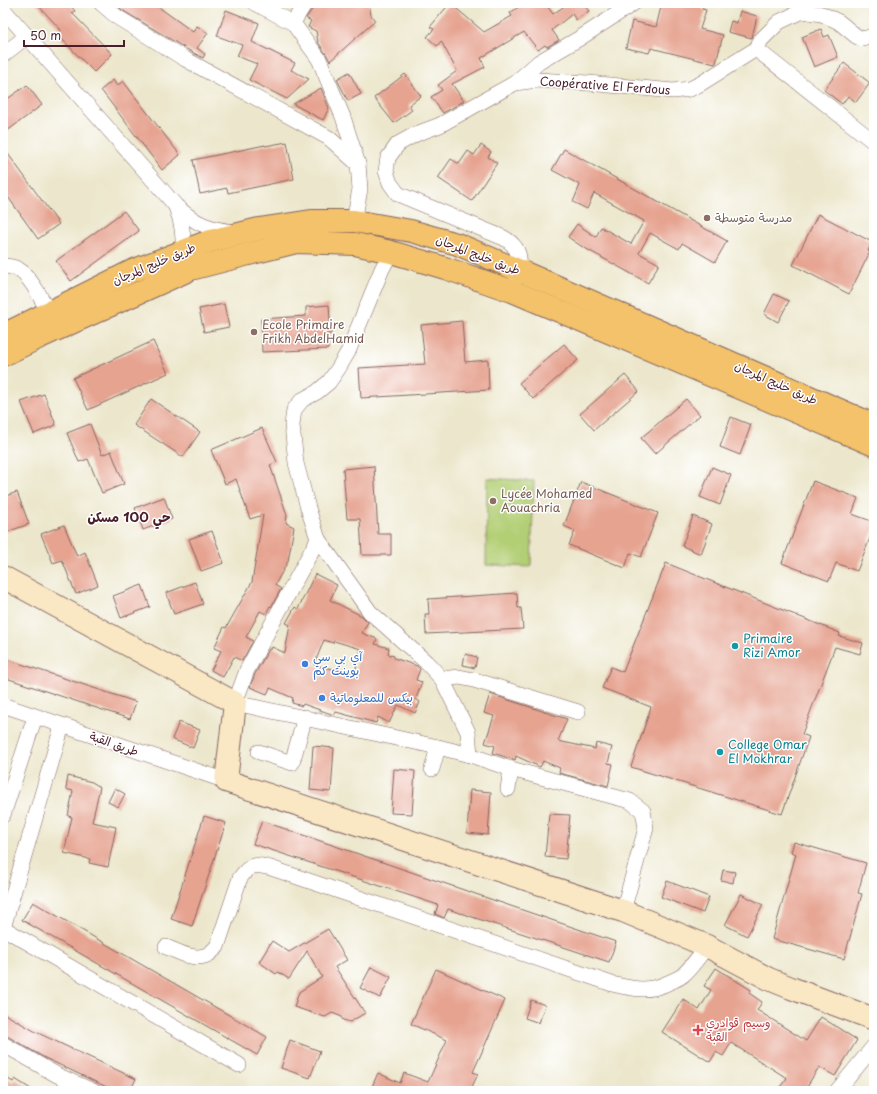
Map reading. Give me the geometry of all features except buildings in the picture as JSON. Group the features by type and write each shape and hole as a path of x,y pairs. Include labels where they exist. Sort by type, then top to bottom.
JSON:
{"main road":[{"name":"طريق خليج المرجان","path":"3,355 52,321 132,271 183,251 207,242 259,228 311,222 354,221 411,231 457,244 558,287 765,388 874,445"},
{"path":"240,233 245,254"},
{"name":"طريق خليج المرجان","path":"3,335 52,321 191,270 245,254 296,242 355,244 391,252 445,268 765,388 874,426"}],"street":[{"path":"100,3 117,17 186,59 329,138 358,164"},
{"path":"255,3 293,23 319,59 343,117 358,164 360,189 354,221"},
{"path":"293,23 305,3"},
{"name":"Coopérative El Ferdous","path":"515,83 539,62 580,38 634,3"},
{"path":"3,9 176,206 189,218 202,225 217,230 240,233"},
{"name":"Coopérative El Ferdous","path":"515,83 538,80 588,83 673,92 690,89 756,49 761,40 779,22 802,11 822,14 838,22 862,39 874,36"},
{"path":"3,55 27,36"},
{"path":"756,49 874,142"},
{"path":"512,292 519,271 519,257 516,248 511,242 398,194 390,183 386,171 388,158 398,144 416,134 440,125 515,83"},
{"path":"176,206 183,228 183,251"},
{"path":"391,252 382,269 348,352 338,369 329,382 317,392 302,400 294,410 292,425 296,463 318,539 370,612 426,662 442,679 468,732 470,755"},
{"path":"3,266 18,268 27,276 52,321"},
{"path":"318,539 247,670 235,703 226,782 623,911 707,946 776,982 874,1018"},
{"path":"3,577 235,703 438,747 470,755 511,769 630,801 643,811 646,828 623,911"},
{"path":"442,679 459,677 474,680 578,712"},
{"name":"طريق القبة","path":"3,706 226,782"},
{"path":"3,815 35,717"},
{"path":"259,752 292,763 305,718"},
{"path":"62,726 3,928 239,1065"},
{"path":"432,769 438,747"},
{"path":"508,789 511,769"},
{"path":"166,947 191,957 201,957 209,954 217,947 240,878 246,869 257,864 612,984 633,989 660,987 682,976 707,946"},
{"path":"3,1044 57,1075 93,1091"},
{"path":"837,1091 874,1046"}],"green space":[{"path":"487,478 534,481 531,567 486,565"}],"place":[{"name":"مدرسة متوسطة","path":"707,218"},
{"name":"Ecole Primaire Frikh AbdelHamid","path":"254,332"},
{"name":"Lycée Mohamed Aouachria","path":"493,501"},
{"name":"Primaire Rizi Amor","path":"735,646"},
{"name":"آي بي سي بوينت كم","path":"305,664"},
{"name":"بيكس للمعلوماتية","path":"322,698"},
{"name":"College Omar El Mokhrar","path":"720,752"},
{"name":"وسيم قوادري القبة","path":"698,1030"}],"district":[{"name":"حي 100 مسكن","path":"129,517"}]}
